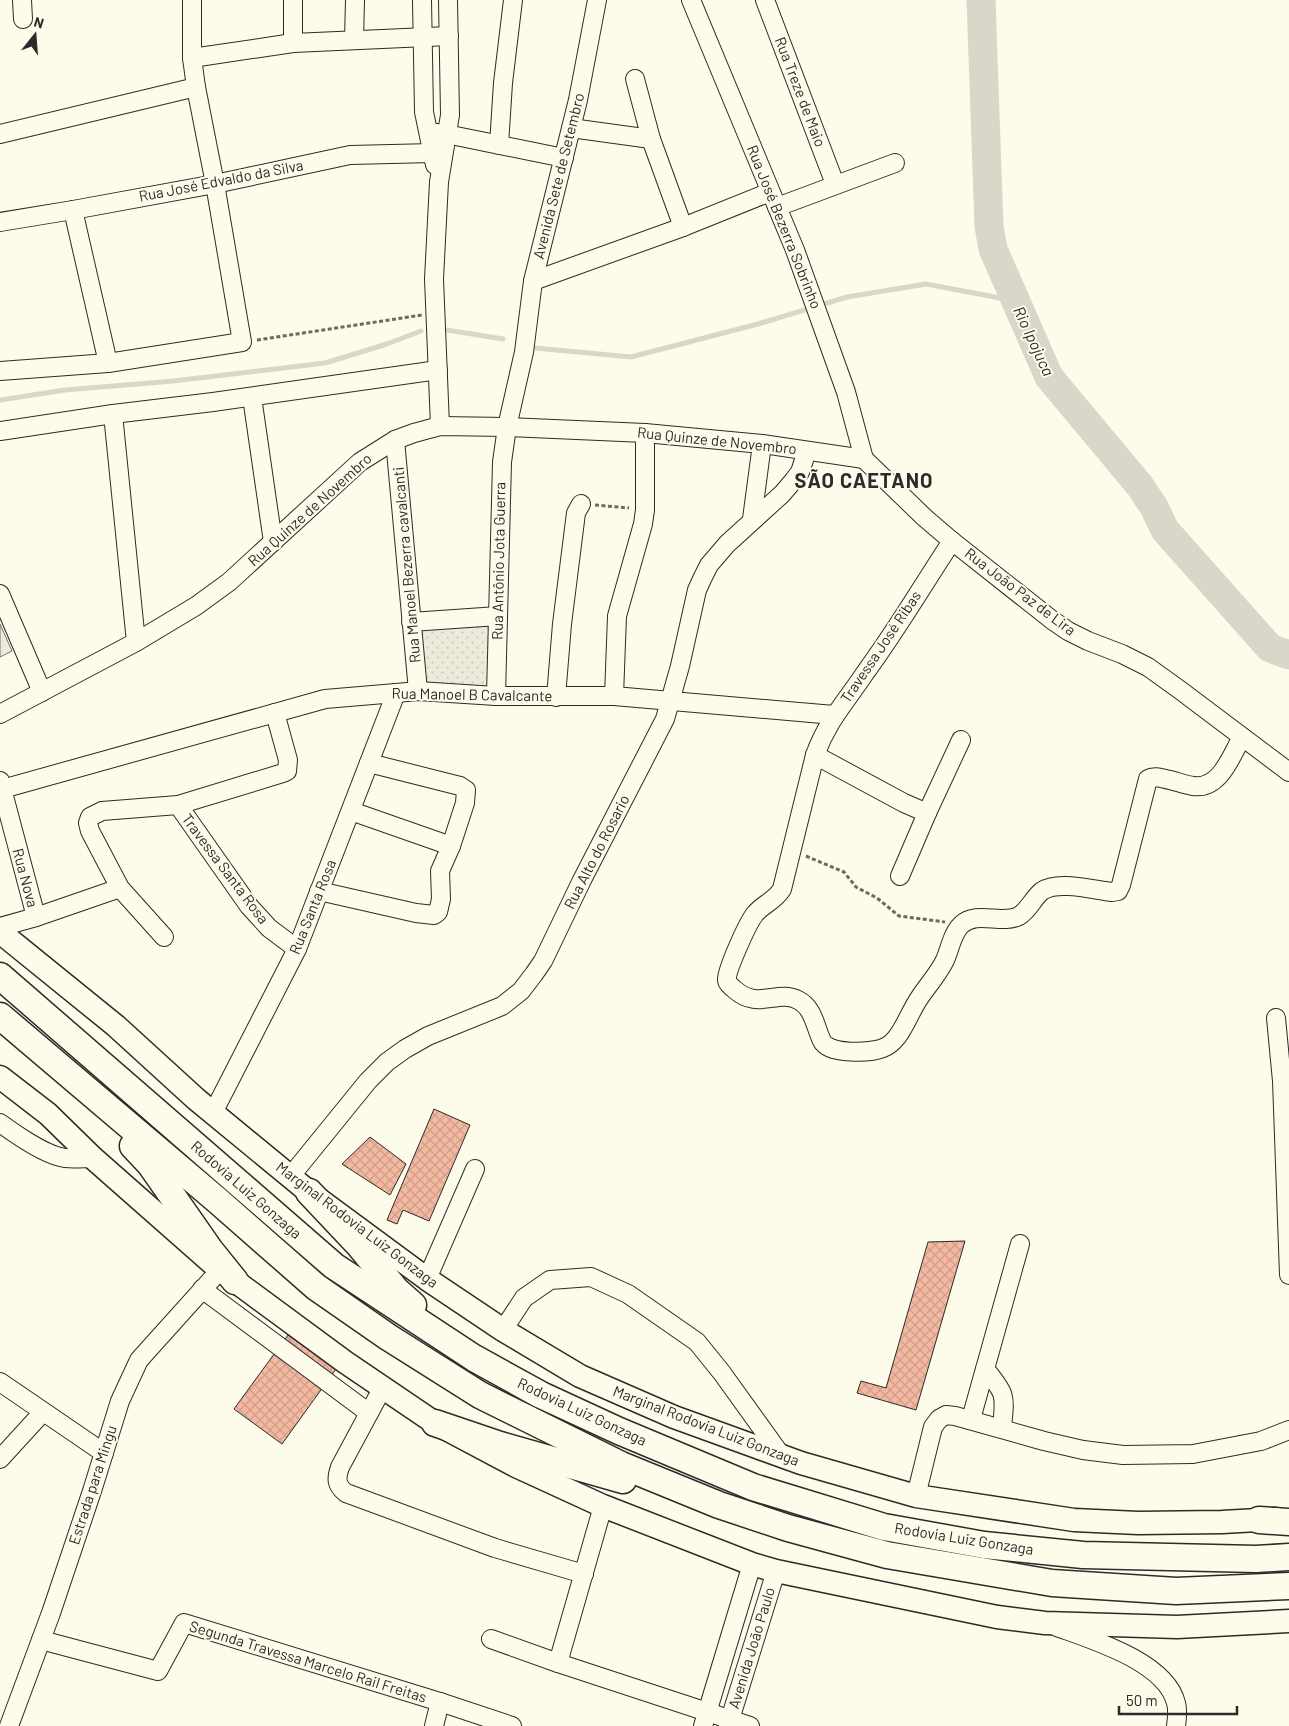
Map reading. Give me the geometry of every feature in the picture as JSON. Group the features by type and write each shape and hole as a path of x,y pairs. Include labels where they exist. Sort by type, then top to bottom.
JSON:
{"highway":[{"name":"Rodovia Luiz Gonzaga","path":"0,976 334,1266 474,1358 541,1395 619,1431 752,1487 884,1527 984,1545 1083,1556 1256,1559 1289,1557"},
{"path":"7,1022 69,1087 150,1164 227,1275"},
{"name":"Rodovia Luiz Gonzaga","path":"7,1022 316,1287 388,1337 480,1395 621,1465 719,1505 788,1528 887,1555 1052,1583 1176,1591 1289,1586"},
{"path":"299,1184 359,1245 396,1290 418,1310 619,1431"},
{"path":"435,1423 500,1446 630,1482 735,1518 788,1528"},
{"path":"1258,1520 1289,1522"}],"main road":[{"name":"Marginal Rodovia Luiz Gonzaga","path":"0,932 116,1026 214,1113 299,1184 427,1279 503,1330 580,1376 674,1417 801,1463 916,1496 1074,1520 1138,1523 1289,1518"},
{"path":"0,1077 48,1114 93,1158 227,1275 345,1362 435,1423 518,1467 603,1506 752,1564 997,1617 1045,1623 1177,1627 1289,1621"}],"street":[{"path":"22,0 22,19"},
{"path":"0,371 108,363 242,342 196,87 192,58 192,0"},
{"path":"293,0 293,43"},
{"path":"354,40 355,0"},
{"path":"422,0 424,112 428,133 438,154 439,182 434,280 440,426"},
{"path":"438,154 446,134 450,115 448,0"},
{"path":"499,145 503,83 513,0"},
{"name":"Avenida Sete de Setembro","path":"507,427 524,352 533,281 578,100 597,0"},
{"name":"Rua José Bezerra Sobrinho","path":"691,0 805,278 846,392 864,459"},
{"name":"Rua Treze de Maio","path":"765,0 835,184"},
{"path":"192,58 293,43 449,36"},
{"path":"635,79 651,139 683,226"},
{"path":"0,134 196,87"},
{"path":"571,128 651,139"},
{"path":"428,133 446,134 564,158"},
{"name":"Rua José Edvaldo da Silva","path":"0,222 215,184 350,155 438,154"},
{"path":"533,281 683,226 774,199 835,184 895,163"},
{"path":"73,210 108,363"},
{"path":"0,431 438,370"},
{"path":"252,397 273,542"},
{"path":"113,414 136,642"},
{"name":"Rua Quinze de Novembro","path":"0,714 136,642 230,582 360,462 396,440 414,433 440,426 645,433 762,444 864,459"},
{"name":"Rua Antônio Jota Guerra","path":"496,696 502,462 507,427"},
{"path":"614,696 617,616 643,524 645,433"},
{"name":"Rua Manoel Bezerra cavalcanti","path":"396,440 418,691"},
{"path":"752,519 762,444"},
{"name":"Rua Alto do Rosario","path":"299,1184 368,1081 386,1062 428,1036 502,1006 521,991 543,961 665,719 702,576 727,544 752,519 782,494 794,480 800,472 806,451"},
{"name":"Rua João Paz de Lira","path":"864,459 925,518 952,541 1068,631 1148,667 1289,772"},
{"path":"556,697 562,624 576,513 581,504"},
{"name":"Travessa José Ribas","path":"952,541 866,673 834,715 822,735 815,755 782,889 772,901 763,906 754,915 733,960 727,979 728,984 748,999 763,1000 786,997 794,998 803,1003 809,1010 823,1043 829,1047 858,1052 881,1049 890,1045 899,1035 920,997 944,961 961,925"},
{"path":"0,594 42,692"},
{"path":"411,622 498,616"},
{"name":"Rua Manoel B Cavalcante","path":"1,785 325,699 418,691 496,696 614,696 834,715"},
{"name":"Rua Santa Rosa","path":"214,1113 297,950 396,693"},
{"path":"164,937 120,888 90,831 88,823 90,817 102,812 178,805 288,771 288,760 275,713"},
{"path":"961,925 967,921 981,918 1010,919 1020,915 1043,891 1051,886 1118,891 1148,779 1152,777 1194,786 1208,785 1222,772 1242,737"},
{"path":"900,876 961,740"},
{"path":"815,755 904,803 927,813"},
{"path":"319,891 416,913 434,915 438,912 440,906 440,871 451,846 465,804 466,790 460,786 369,763"},
{"name":"Rua Nova","path":"1,785 36,917"},
{"name":"Travessa Santa Rosa","path":"178,805 249,906 269,928 297,950"},
{"path":"351,811 451,846"},
{"path":"0,927 36,917 120,888"},
{"path":"1276,1018 1286,1080 1289,1275"},
{"path":"0,1123 15,1134 53,1154 65,1158 93,1158"},
{"path":"427,1279 475,1169"},
{"path":"971,1419 1020,1244"},
{"name":"Estrada para Mingu","path":"9,1726 89,1500 120,1401 139,1360 202,1289 227,1275"},
{"path":"503,1330 524,1298 550,1280 591,1277 628,1294 697,1342 722,1373 781,1455"},
{"path":"202,1289 369,1413"},
{"path":"985,1369 998,1384 1005,1398 1002,1428"},
{"path":"0,1382 104,1453"},
{"path":"383,1387 340,1468 337,1478 338,1486 346,1493 495,1548 584,1574"},
{"path":"0,1459 43,1412"},
{"path":"916,1496 933,1427 939,1419 946,1415 971,1419 1083,1450 1123,1455 1193,1454 1261,1441 1289,1430"},
{"path":"558,1663 603,1506"},
{"path":"705,1719 752,1564"},
{"name":"Avenida João Paulo","path":"729,1723 776,1570"},
{"name":"Segunda Travessa Marcelo Rail Freitas","path":"41,1640 158,1671 184,1623 512,1726"},
{"path":"1045,1623 1127,1654 1161,1678 1171,1690 1177,1704 1176,1726"},
{"path":"491,1639 705,1719 750,1726"},
{"path":"434,1726 440,1702"}],"path":[{"path":"242,342 436,313"},
{"path":"581,504 644,510"},
{"path":"792,851 844,872 856,887 877,898 898,916 961,925"}],"shaded area":[{"path":"495,621 493,692 421,689 416,628"},
{"path":"0,624 12,651 0,657"}],"building":[{"path":"434,1109 470,1125 429,1221 403,1210 397,1224 387,1220"},
{"path":"370,1137 406,1164 390,1195 342,1164"},
{"path":"965,1241 916,1410 857,1393 861,1381 886,1388 928,1242"},
{"path":"288,1335 336,1369 282,1444 234,1409"}],"waterway":[{"name":"Rio Ipojuca","path":"981,0 989,226 993,249 1049,377 1140,486 1154,507 1165,530 1270,648 1289,655"},
{"path":"535,348 631,357 758,324 847,297 926,284 1016,301"},
{"path":"447,330 503,339"},
{"path":"0,400 65,390 173,381 325,363 387,344 421,331"}],"district":[{"name":"SÃO CAETANO","path":"864,481"}]}
